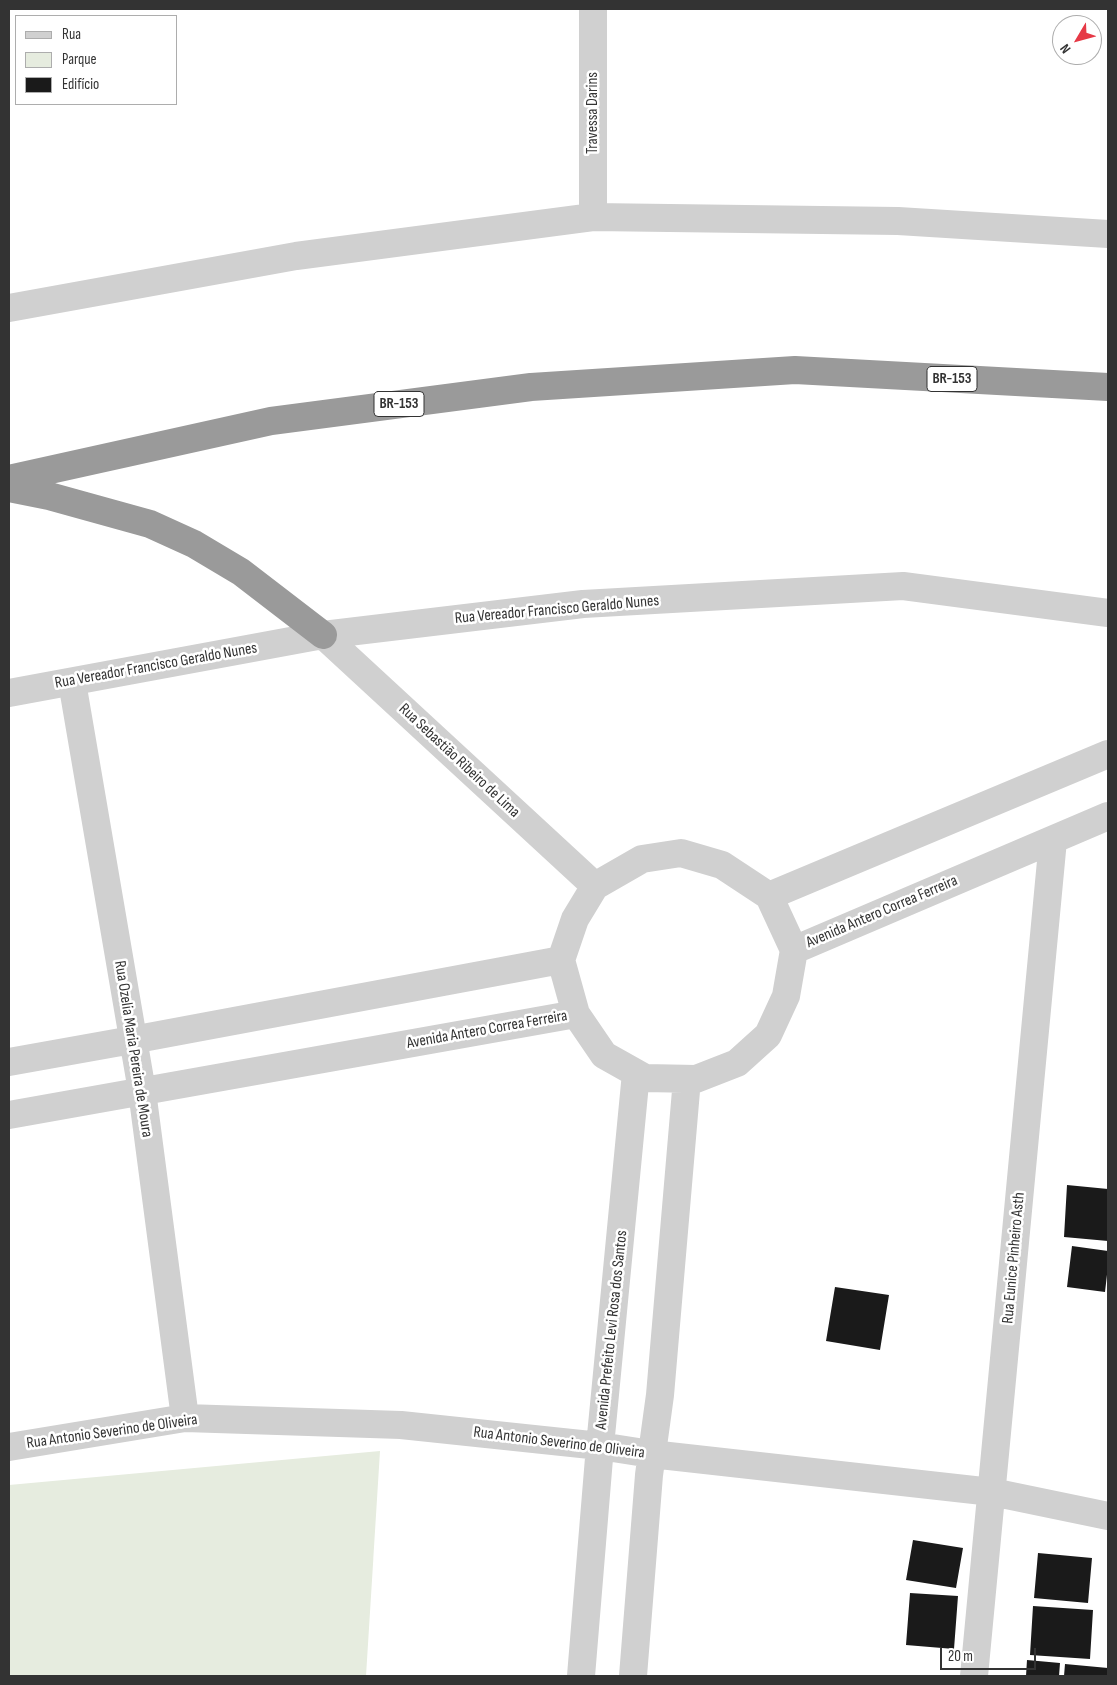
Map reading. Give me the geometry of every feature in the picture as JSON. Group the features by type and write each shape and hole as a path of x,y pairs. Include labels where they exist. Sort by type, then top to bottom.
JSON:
{"highway":[{"name":"BR-153","path":"9,479 271,421 530,388 795,370 1108,387"},
{"path":"9,488 49,496 150,524 194,544 241,572 323,635"}],"street":[{"name":"Travessa Darins","path":"593,9 593,216"},
{"path":"9,308 296,256 593,216 898,222 1108,234"},
{"name":"Rua Vereador Francisco Geraldo Nunes","path":"9,692 323,635 583,604 903,586 1108,614"},
{"name":"Rua Sebastião Ribeiro de Lima","path":"323,635 595,886"},
{"name":"Rua Ozelia Maria Pereira de Moura","path":"72,682 142,1091 185,1418"},
{"path":"769,896 1108,754"},
{"name":"Avenida Antero Correa Ferreira","path":"9,1114 576,1014 604,1055 645,1078 696,1080 737,1063 768,1035 786,996 794,950 1108,816"},
{"name":"Rua Eunice Pinheiro Asth","path":"974,1676 1053,840"},
{"path":"576,1014 561,960 575,919 595,886 642,859 681,853 722,865 769,896 794,950"},
{"path":"9,1062 561,960"},
{"name":"Avenida Prefeito Levi Rosa dos Santos","path":"581,1676 600,1446 636,1073"},
{"path":"633,1676 651,1454 660,1395 687,1079"},
{"name":"Rua Antonio Severino de Oliveira","path":"9,1447 185,1418 401,1425 600,1446 651,1454 992,1492 1108,1516"}],"green space":[{"path":"380,1451 366,1676 9,1676 9,1485"}],"building":[{"path":"1067,1185 1108,1189 1108,1241 1064,1237"},
{"path":"1072,1246 1108,1251 1105,1292 1067,1287"},
{"path":"835,1287 889,1295 880,1350 826,1341"},
{"path":"913,1540 963,1548 956,1588 906,1580"},
{"path":"1038,1553 1092,1558 1088,1603 1034,1598"},
{"path":"910,1593 958,1596 954,1649 906,1645"},
{"path":"1033,1606 1093,1610 1090,1659 1030,1655"},
{"path":"1027,1660 1060,1663 1059,1676 1026,1676"},
{"path":"1065,1664 1108,1668 1108,1676 1064,1676"}]}
